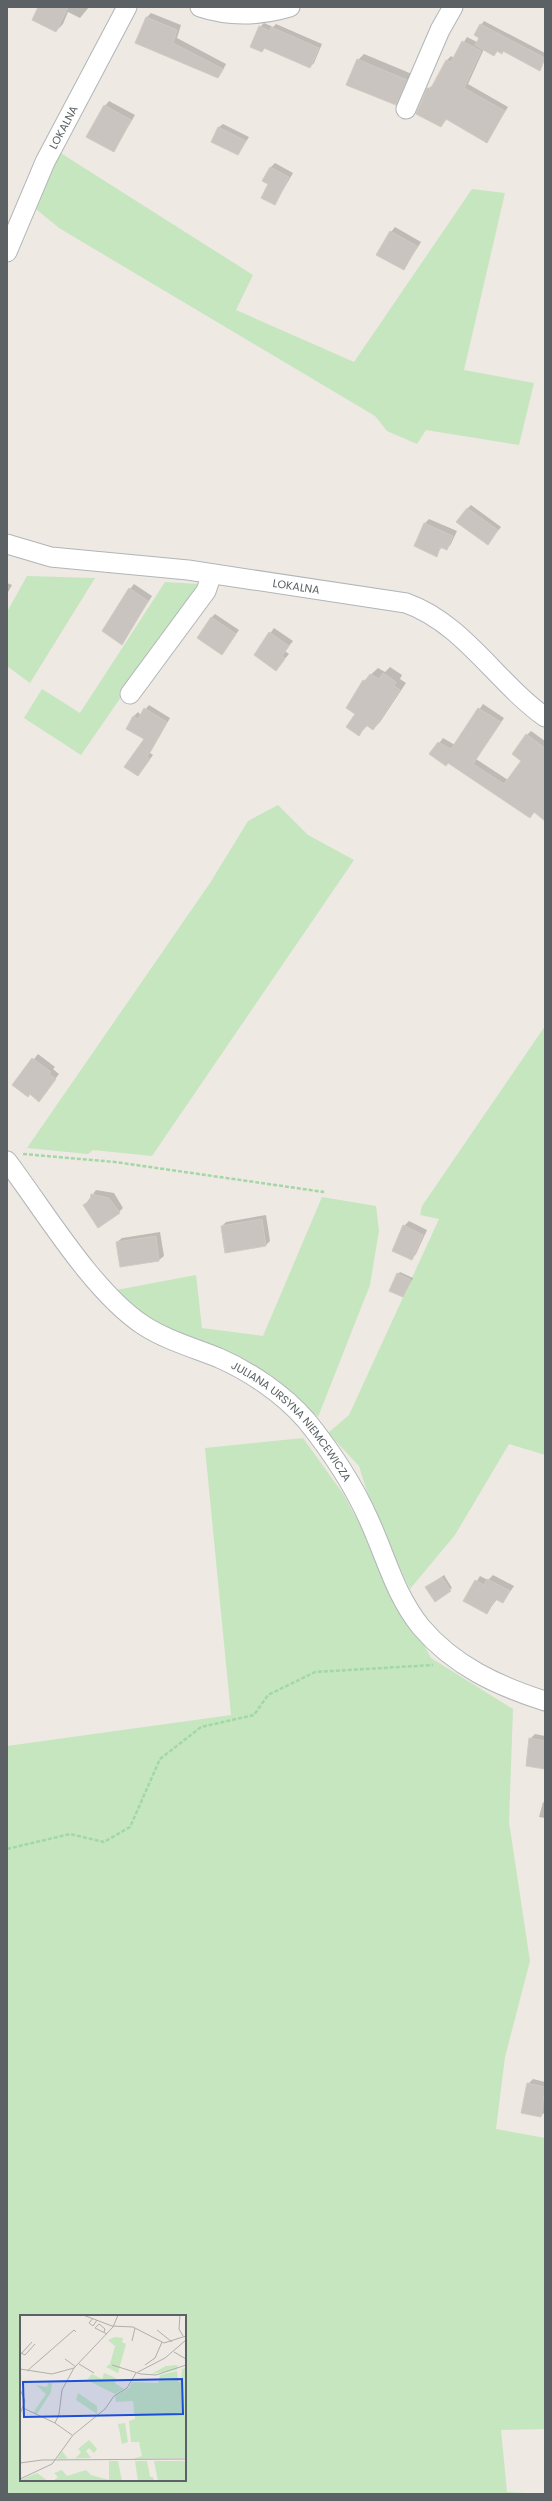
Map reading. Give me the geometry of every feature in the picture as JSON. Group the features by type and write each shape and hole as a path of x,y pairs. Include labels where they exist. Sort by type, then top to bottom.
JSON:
{"street":[{"name":"LOKALNA","path":"7,252 45,162 128,7"},
{"path":"200,7 232,15 249,15 267,13 290,7"},
{"path":"406,109 440,30 453,7"},
{"name":"LOKALNA","path":"7,544 51,556 212,574 396,601 415,606 443,624 524,702 545,717"},
{"path":"130,694 206,591 212,574"},
{"name":"JULIANA URSYNA NIEMCEWICZA","path":"7,1161 94,1278 125,1310 143,1325 163,1336 244,1371 286,1401 304,1418 337,1461 353,1488 370,1521 400,1596 421,1626 460,1662 504,1687 545,1701"}],"path":[{"path":"26,1154 129,1163 324,1192"},
{"path":"7,1849 70,1834 104,1842 130,1827 160,1759 201,1727 254,1715 268,1695 315,1672 384,1670 460,1662"}],"green space":[{"path":"59,152 253,275 236,310 354,362 472,189 505,193 464,370 534,383 519,445 426,430 417,444 387,431 375,416 59,228 36,209"},
{"path":"27,576 95,578 30,683 7,666 7,612"},
{"path":"165,582 199,584 81,755 24,718 42,689 80,713"},
{"path":"278,805 308,835 354,860 152,1156 93,1150 88,1154 27,1148 210,883 248,821"},
{"path":"545,1026 545,1455 509,1444 455,1535 410,1589 374,1514 359,1466 328,1433 349,1415 439,1219 420,1215 422,1206"},
{"path":"322,1197 376,1206 379,1231 370,1285 318,1417 271,1375 196,1339 162,1326 132,1309 116,1290 196,1275 202,1328 263,1336"},
{"path":"303,1438 344,1495 431,1658 513,1709 509,1822 530,1961 505,2057 496,2129 545,2138 545,2429 501,2430 507,2492 545,2494 7,2494 7,1746 231,1715 205,1448"}],"building":[{"path":"38,7 68,7 56,32 32,20"},
{"path":"146,17 177,30 173,43 223,69 218,78 135,43"},
{"path":"480,24 545,58 540,71 503,51 502,54 497,51 494,56 475,45 479,38 474,35"},
{"path":"259,26 270,31 271,27 319,48 310,68 264,48 262,52 250,47"},
{"path":"462,41 481,51 464,88 505,111 487,143 446,119 441,127 416,114 427,88 431,88 446,60 451,62"},
{"path":"357,59 407,80 396,105 346,85"},
{"path":"104,105 131,120 114,152 86,137"},
{"path":"218,127 246,141 238,155 211,142"},
{"path":"270,167 289,177 275,205 261,198 268,184 262,181"},
{"path":"390,231 417,246 404,270 376,255"},
{"path":"467,508 498,530 488,545 456,522"},
{"path":"424,523 453,536 447,550 440,547 437,557 414,546"},
{"path":"129,588 148,601 122,645 102,631"},
{"path":"211,617 236,634 222,655 197,638"},
{"path":"269,632 289,646 282,656 285,659 276,671 254,655"},
{"path":"383,673 396,682 394,686 400,690 373,730 366,725 359,736 346,727 355,714 346,708 363,680 365,681 370,674 379,679"},
{"path":"144,708 167,722 147,757 150,759 138,776 124,767 144,739 126,729 133,716 138,719"},
{"path":"478,708 501,722 473,764 504,784 521,761 512,754 526,734 545,748 545,821 534,812 530,818 448,763 446,766 429,754 438,742 451,749"},
{"path":"32,1058 51,1072 49,1074 56,1079 39,1102 30,1094 28,1097 12,1085"},
{"path":"91,1194 109,1198 120,1213 98,1228 83,1205 90,1201"},
{"path":"262,1219 266,1246 225,1253 221,1226"},
{"path":"403,1225 423,1235 412,1260 392,1251"},
{"path":"156,1236 159,1261 120,1267 116,1242"},
{"path":"397,1273 411,1280 403,1297 389,1291"},
{"path":"442,1577 451,1591 435,1602 425,1587"},
{"path":"487,1579 510,1591 503,1603 495,1599 487,1614 463,1601 475,1580 484,1585"},
{"path":"529,1738 545,1741 545,1769 526,1766"},
{"path":"527,2083 545,2087 541,2117 521,2113"}]}
